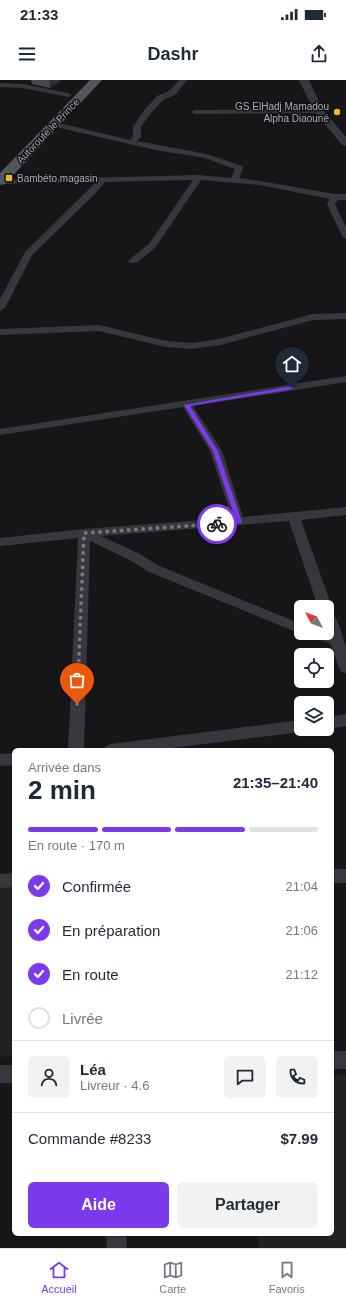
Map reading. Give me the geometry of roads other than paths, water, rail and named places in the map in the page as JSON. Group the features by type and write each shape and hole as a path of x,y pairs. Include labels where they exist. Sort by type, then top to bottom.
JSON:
{"main road":[{"name":"Autoroute le Prince","path":"28,134 83,80"},
{"name":"Autoroute le Prince","path":"0,182 96,80"}],"street":[{"path":"132,142 137,137 137,127 148,112 160,98 172,93 184,80"},
{"path":"304,80 319,111 346,143"},
{"path":"0,85 23,86 68,95"},
{"path":"195,112 319,111"},
{"path":"55,124 155,148 206,156 239,168 234,181"},
{"path":"0,182 200,177 260,183 335,197 346,197"},
{"path":"133,261 152,246 200,177"},
{"path":"0,308 28,254 92,192 102,180"},
{"path":"335,197 331,204 346,236"},
{"path":"0,332 99,328 166,344 192,346 220,342 313,316 346,316"},
{"path":"0,432 187,405 346,379"},
{"path":"187,405 216,451 239,522"},
{"path":"0,542 84,533 239,522 346,511"},
{"path":"294,517 323,600"},
{"path":"84,533 135,557 152,568 294,626"},
{"path":"76,748 84,533"},
{"path":"334,634 346,668"},
{"path":"334,721 346,720"},
{"path":"127,748 294,727"},
{"path":"0,760 12,759"},
{"path":"334,876 346,876"},
{"path":"0,881 12,880"},
{"path":"334,1060 346,1060"},
{"path":"0,1074 12,1074"},
{"path":"116,1236 117,1248"}],"place":[{"name":"GS ElHadj Mamadou Alpha Diaouné","path":"337,112"},
{"name":"Bambéto magasin","path":"9,178"}]}
